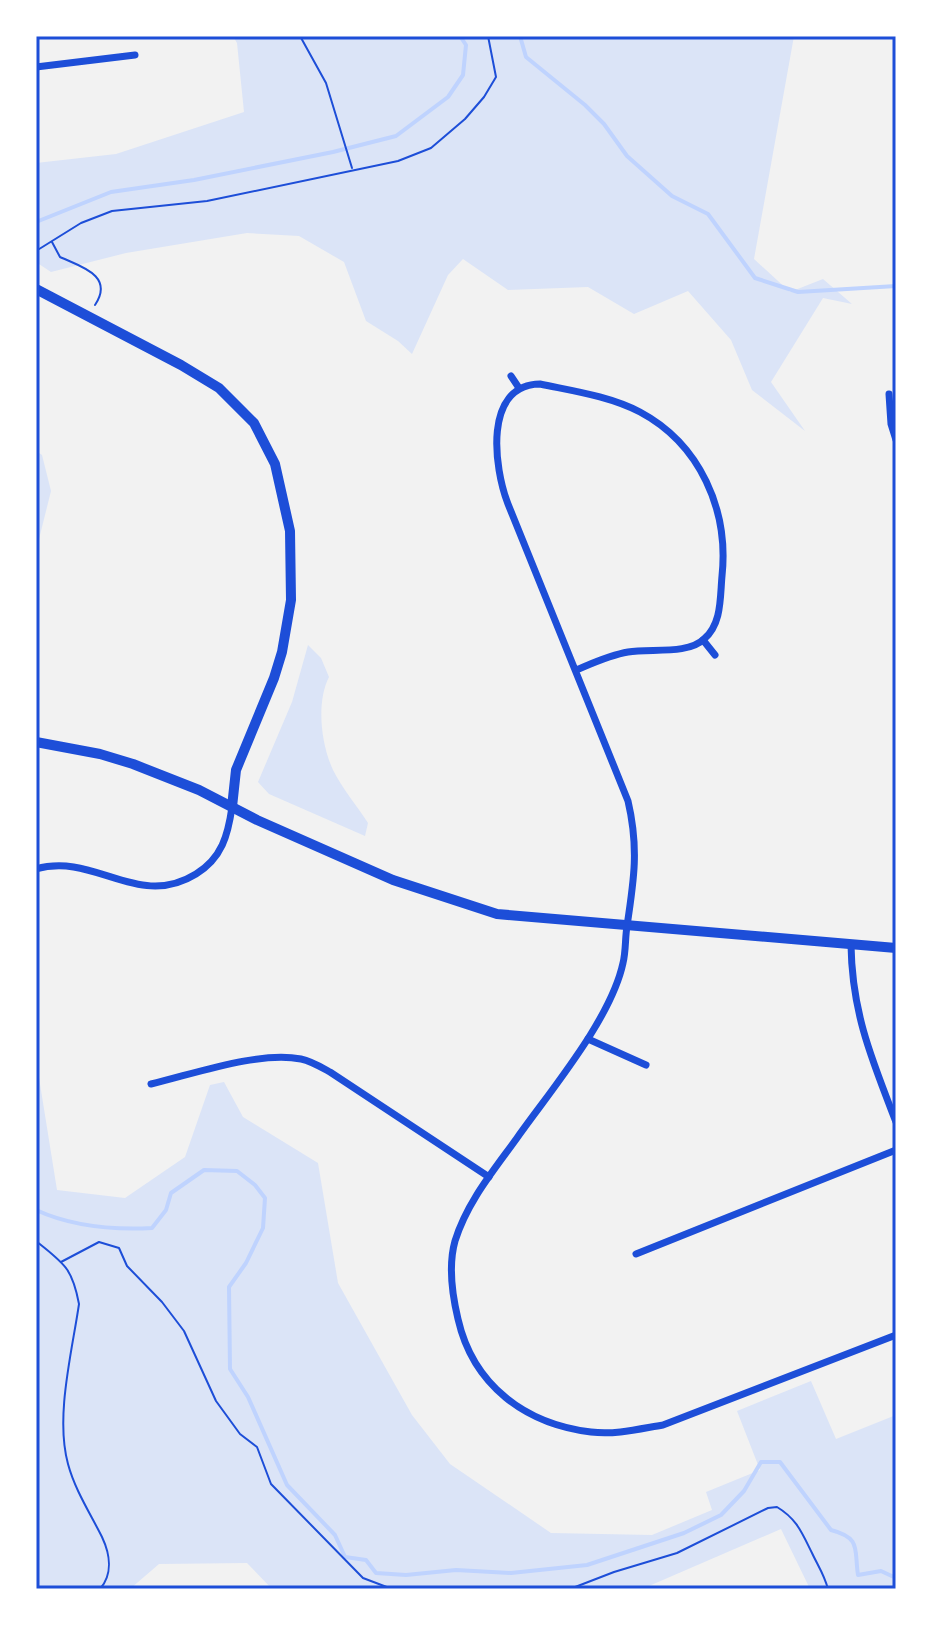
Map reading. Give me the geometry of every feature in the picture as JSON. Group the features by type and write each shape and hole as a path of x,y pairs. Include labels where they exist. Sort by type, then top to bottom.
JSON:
{"main road":[{"path":"36,289 181,365 229,396 254,423 275,464 290,531 291,600 274,678 236,770 232,807"},
{"path":"36,742 100,754 133,764 393,880 497,914 896,948"}],"street":[{"path":"36,67 135,55"},
{"path":"511,376 519,388"},
{"path":"576,670 625,652 692,647 703,640 712,630 719,610 724,549 721,519 697,464 659,425 614,401 540,384 519,388 507,401 500,418 496,461 504,493 628,801 634,825 635,872 623,963 614,988 588,1039 473,1200 456,1240 451,1261 453,1299 461,1331 473,1359 490,1383 519,1409 553,1424 593,1432 626,1432 663,1425 896,1335"},
{"path":"889,394 891,424 896,440"},
{"path":"703,640 715,655"},
{"path":"36,869 52,864 76,865 134,884 169,886 197,874 220,853 228,834 232,807"},
{"path":"851,945 857,1011 867,1047 896,1122"},
{"path":"588,1039 646,1065"},
{"path":"151,1084 251,1061 287,1057 305,1060 330,1072 489,1177"},
{"path":"636,1254 896,1150"}],"path":[{"path":"300,36 326,83 353,170"},
{"path":"36,251 81,223 112,211 207,201 398,161 431,148 465,119 496,77 488,36"},
{"path":"51,241 60,257 82,265 98,278 99,299 87,316"},
{"path":"36,1241 69,1269 79,1304 63,1436 71,1475 104,1541 108,1579 100,1589"},
{"path":"61,1262 99,1242 119,1248 127,1266 162,1302 184,1331 216,1401 240,1434 257,1447 271,1484 363,1578 392,1589"},
{"path":"570,1589 677,1553 768,1508 777,1507 791,1515 802,1530 812,1556 823,1570 828,1589"}],"shaded area":[{"path":"233,36 794,36 754,259 790,292 823,279 852,304 823,298 771,382 805,431 752,390 731,340 688,291 634,314 588,287 508,290 463,259 448,275 412,354 398,341 366,321 344,262 299,236 247,233 126,253 51,272 36,262 36,163 116,154 244,112 237,43"},
{"path":"36,451 42,455 51,491 36,551"},
{"path":"308,645 321,658 329,677 321,711 329,760 368,823 365,836 269,794 258,782 292,702"},
{"path":"36,1059 57,1190 125,1198 185,1157 210,1085 224,1082 243,1117 318,1163 338,1283 412,1415 450,1464 551,1533 652,1535 712,1510 706,1492 760,1470 737,1411 811,1381 836,1439 896,1415 896,1589 810,1589 781,1529 642,1589 272,1589 247,1563 159,1564 130,1589 36,1589"}],"waterway":[{"path":"36,222 111,192 194,180 396,136 448,97 463,75 466,45 460,36"},
{"path":"520,36 526,57 585,105 604,124 627,156 672,196 708,214 755,278 798,292 896,286"},
{"path":"36,1210 93,1226 152,1228 166,1210 171,1193 204,1170 237,1171 255,1185 265,1198 263,1228 246,1263 229,1287 230,1369 248,1397 287,1485 335,1535 345,1557 366,1560 376,1573 406,1575 456,1570 511,1573 587,1565 684,1533 721,1515 744,1491 761,1462 780,1462 831,1530 852,1541 858,1575 881,1571 896,1578"}]}
